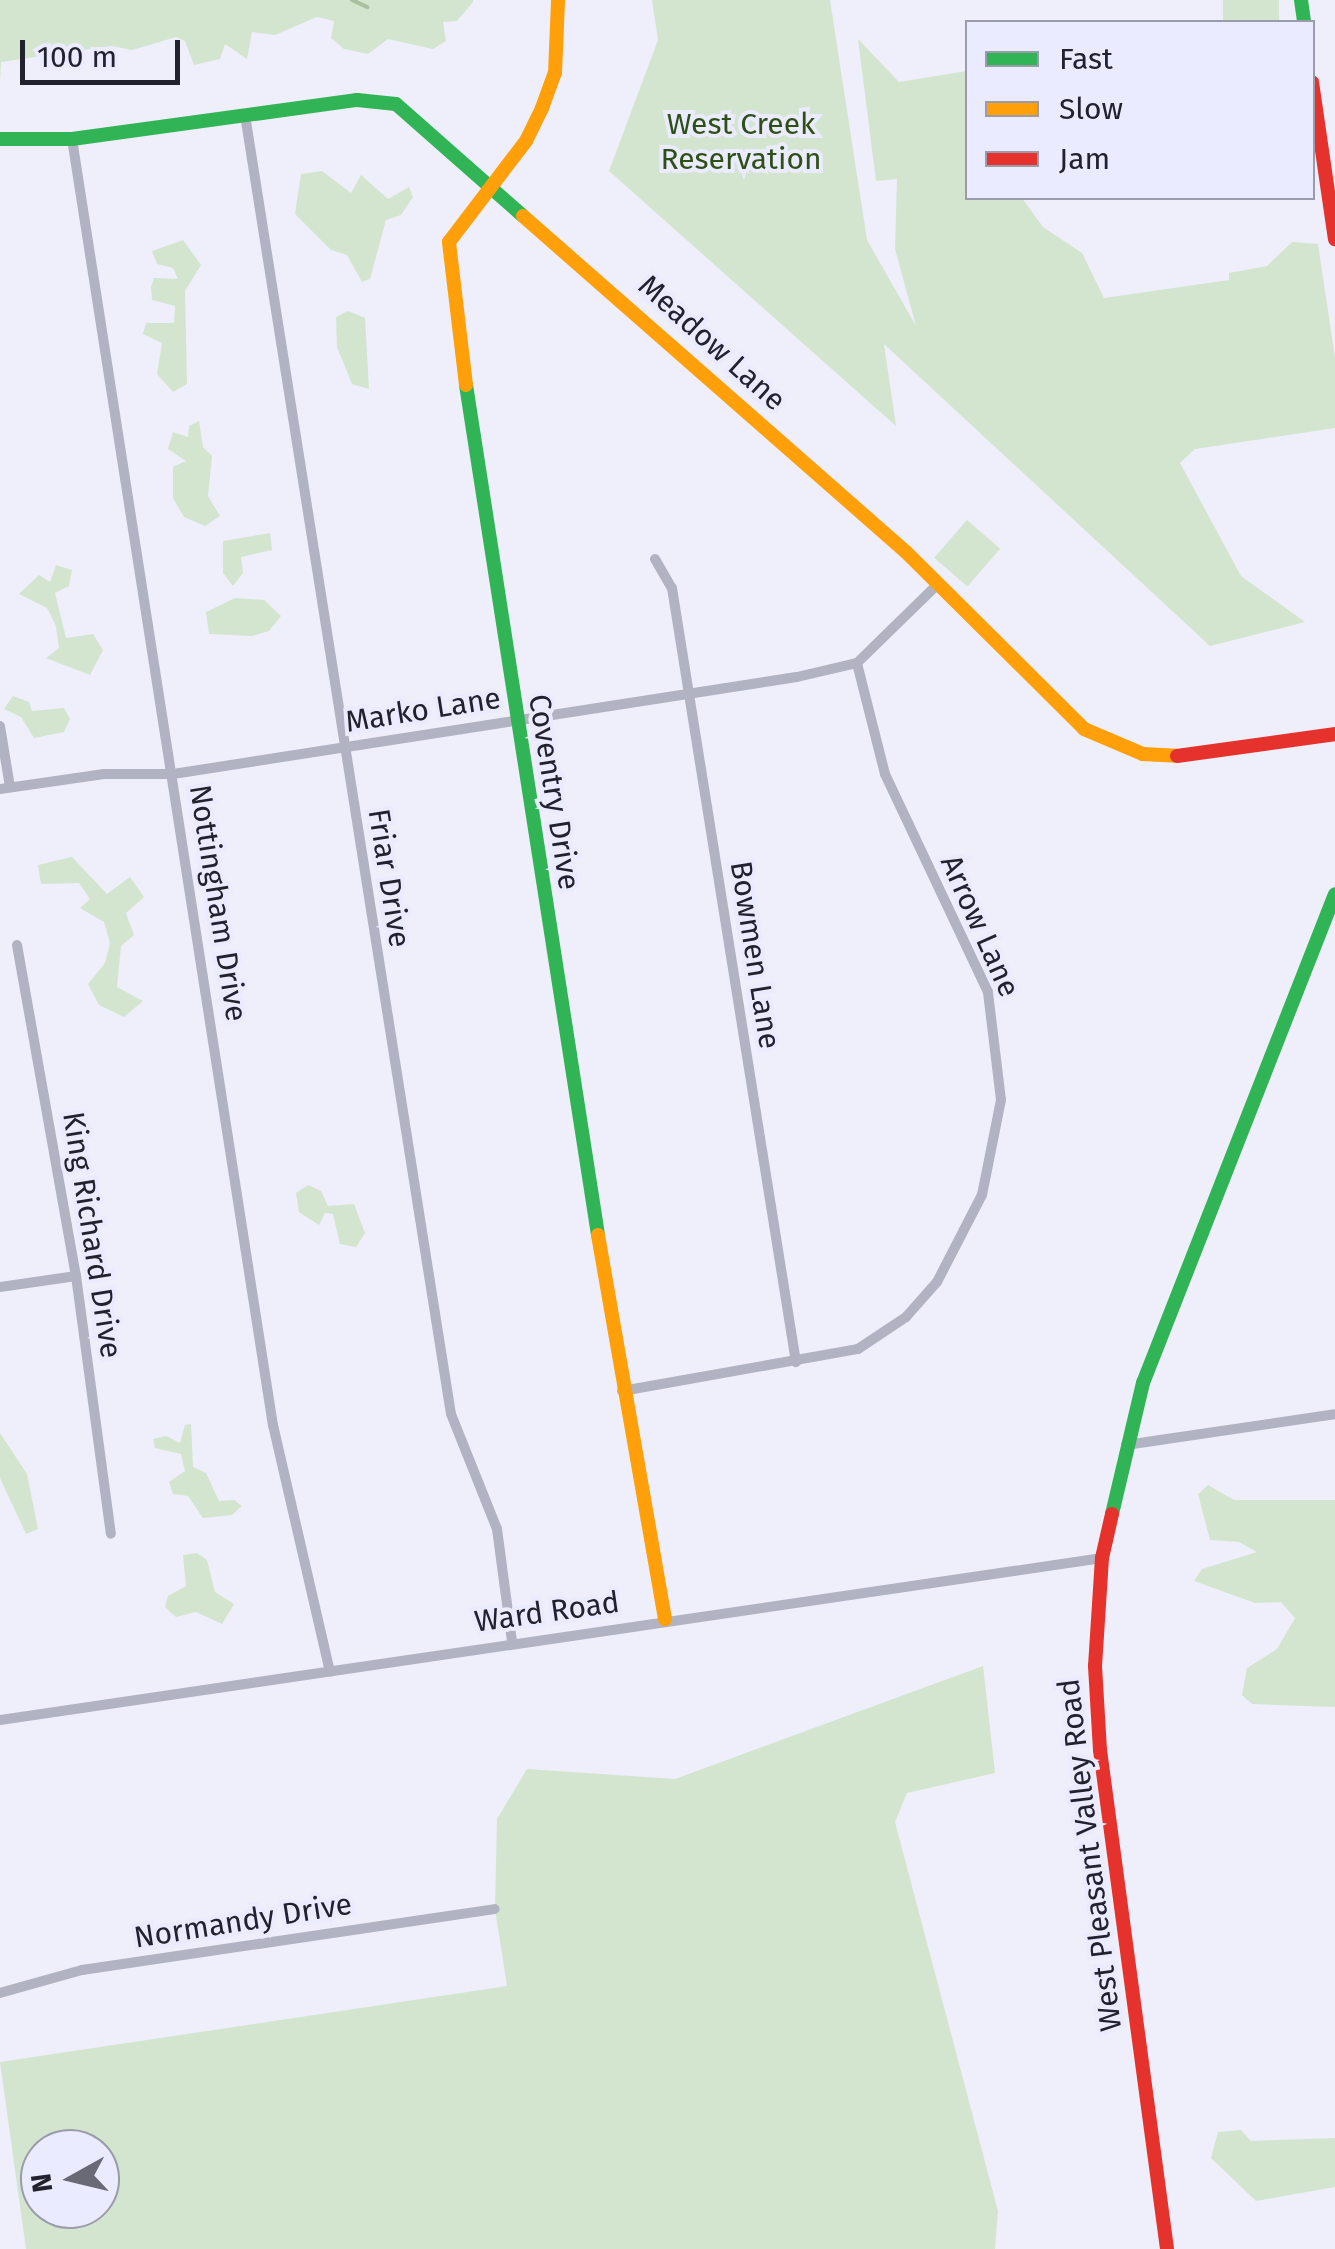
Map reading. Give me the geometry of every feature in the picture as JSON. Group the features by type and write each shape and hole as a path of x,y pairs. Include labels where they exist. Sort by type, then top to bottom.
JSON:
{"street":[{"name":"Coventry Drive","path":"558,0 555,73 526,141 489,182 450,242 448,270 622,1391 665,1619"},
{"name":"Meadow Lane","path":"0,139 72,139 357,100 396,104 489,182 939,583 1051,700 1112,744 1182,756 1335,734"},
{"path":"1315,102 1335,239"},
{"name":"Friar Drive","path":"245,114 451,1414 497,1530 512,1641"},
{"name":"Nottingham Drive","path":"72,139 273,1425 330,1671"},
{"name":"Bowmen Lane","path":"655,560 672,588 796,1362"},
{"path":"857,662 939,583"},
{"name":"Marko Lane","path":"5,788 104,774 172,774 687,694 857,662"},
{"name":"Arrow Lane","path":"622,1391 858,1350 906,1318 938,1282 982,1195 1001,1100 988,992 885,774 857,662"},
{"path":"0,726 5,788"},
{"name":"West Pleasant Valley Road","path":"1167,2249 1100,1750 1095,1666 1102,1558 1143,1383 1335,894"},
{"name":"King Richard Drive","path":"17,944 76,1276 111,1534"},
{"path":"0,1286 76,1276"},
{"path":"1126,1445 1335,1414"},
{"name":"Ward Road","path":"0,1720 512,1641 1102,1558"},
{"name":"Normandy Drive","path":"0,1993 82,1970 495,1909"}],"green space":[{"path":"0,0 473,2 457,21 443,22 446,41 433,49 388,39 368,54 344,49 331,38 334,21 317,17 275,35 252,32 247,59 225,44 220,59 194,65 185,41 176,37 132,50 111,46 1,62 0,81"},
{"name":"West Creek Reservation","path":"652,0 830,0 867,240 916,326 895,249 897,179 876,181 858,39 899,82 965,71 965,200 1023,200 1043,227 1082,253 1104,298 1229,280 1229,273 1267,266 1292,242 1318,244 1335,358 1335,428 1195,449 1180,463 1241,576 1305,622 1210,646 884,344 896,426 609,171 658,40"},
{"path":"1223,0 1279,0 1279,20 1223,20"},
{"path":"322,171 351,193 361,175 388,199 409,187 413,197 401,215 386,220 370,279 362,282 347,255 331,250 295,214 301,174"},
{"path":"183,240 201,265 185,291 187,384 173,392 157,374 162,343 143,334 146,323 174,323 175,306 152,300 151,287 154,278 178,279 173,268 157,264 152,251"},
{"path":"348,311 365,318 369,389 352,384 337,347 336,317"},
{"path":"199,421 203,447 212,456 208,496 220,516 205,526 184,517 173,498 173,467 186,461 168,449 173,432 188,437 189,426"},
{"path":"967,520 1000,549 967,587 934,558"},
{"path":"270,533 272,550 241,557 243,573 233,586 223,573 223,541"},
{"path":"56,565 72,570 69,586 55,593 66,638 93,634 103,650 90,675 46,658 59,648 56,626 47,608 19,594 39,575 50,582"},
{"path":"235,598 264,600 281,616 269,631 252,636 209,634 206,612"},
{"path":"13,696 29,702 32,711 64,708 70,719 64,732 34,738 21,717 4,709"},
{"path":"72,857 107,894 130,877 144,897 126,913 134,935 121,946 117,987 143,1001 124,1017 99,1005 88,984 105,963 110,943 104,922 80,908 90,899 79,883 41,884 38,865"},
{"path":"308,1185 321,1191 328,1206 354,1204 365,1233 356,1247 340,1244 333,1214 325,1213 319,1225 299,1212 296,1193"},
{"path":"191,1424 193,1467 206,1473 219,1501 234,1500 242,1506 232,1515 203,1518 188,1496 173,1494 169,1482 185,1471 181,1454 155,1448 153,1439 166,1436 180,1443 185,1425"},
{"path":"0,1433 27,1474 38,1529 26,1534 0,1478"},
{"path":"1208,1485 1234,1500 1335,1500 1335,1707 1252,1704 1242,1695 1247,1668 1277,1649 1295,1618 1281,1602 1255,1603 1194,1581 1202,1569 1257,1552 1239,1542 1210,1540 1198,1494"},
{"path":"197,1553 207,1560 215,1592 234,1604 222,1624 196,1612 176,1617 165,1607 168,1596 186,1586 183,1555"},
{"path":"983,1666 995,1773 907,1793 895,1822 998,2211 995,2249 26,2249 23,2229 120,2229 120,2129 20,2129 20,2206 0,2062 507,1986 495,1909 497,1819 527,1769 675,1779"},
{"path":"1241,2130 1251,2141 1335,2138 1335,2187 1256,2201 1211,2158 1218,2132"}],"waterway":[{"path":"352,0 367,7"}],"traffic: fast":[{"path":"1301,0 1304,20"},
{"path":"0,139 72,139 357,100 396,104 523,216"},
{"path":"466,385 598,1235"},
{"path":"1112,1514 1143,1383 1335,894"}],"traffic: slow":[{"path":"466,385 449,242 526,141 542,108 555,73 558,0"},
{"path":"523,216 906,552 1084,729 1143,754 1177,756"},
{"path":"598,1235 665,1619"}],"traffic: jam":[{"path":"1315,102 1335,239"},
{"path":"1177,756 1335,734"},
{"path":"1112,1514 1102,1558 1095,1666 1100,1750 1167,2249"}]}
